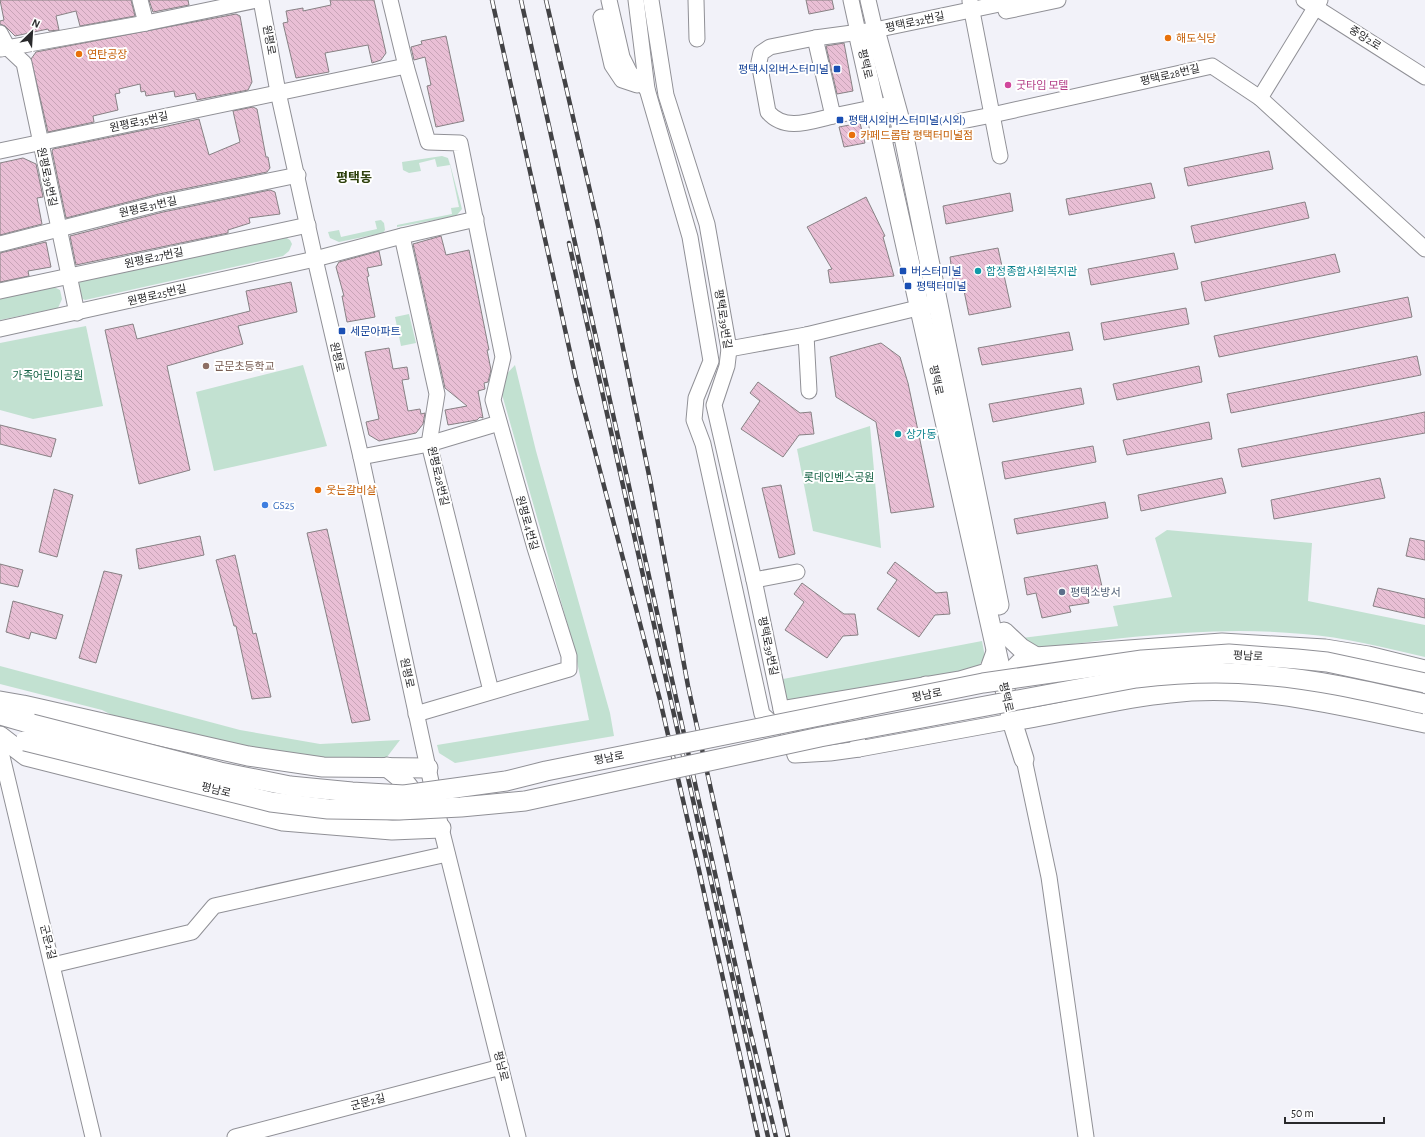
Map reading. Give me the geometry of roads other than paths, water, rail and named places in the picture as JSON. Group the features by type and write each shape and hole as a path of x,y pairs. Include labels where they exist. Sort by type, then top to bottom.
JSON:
{"main road":[{"name":"평택로","path":"870,34 896,103 903,132 928,252 928,306 995,650 1010,678"},
{"name":"평택로","path":"870,34 875,108 908,255 928,306 1004,632 1010,678 1011,721 1024,759"},
{"path":"1004,632 1022,648 1036,657"},
{"path":"1010,678 1020,663 1036,657 1222,643 1326,649 1368,656 1425,670"},
{"name":"평남로","path":"0,735 28,732 260,781 298,786 404,795 506,781 554,769 983,683 1142,660 1230,654 1297,659 1326,662 1425,683"},
{"name":"평남로","path":"0,715 28,732 271,802 328,809 399,810 525,801 820,737 1144,677 1186,673 1260,674 1338,685 1425,704"},
{"path":"1011,721 1171,692 1244,691 1305,698 1425,723"},
{"path":"0,701 31,706 248,756 324,767 428,768"},
{"path":"0,735 26,756 283,821 392,830 441,828"},
{"path":"387,767 410,787 414,803 410,820 392,830"}],"street":[{"path":"140,0 146,23"},
{"path":"4,48 146,23 257,0"},
{"name":"원평로","path":"261,0 278,92 298,175 314,259 361,457 416,714"},
{"path":"314,259 402,236 476,219 460,143 428,142 406,66 390,0"},
{"path":"609,0 622,57 630,73 647,89"},
{"path":"636,0 647,89 690,237 711,361 696,398 694,420 703,444 762,714 772,722 783,714 926,684 960,679 987,671 995,650"},
{"name":"평택로39번길","path":"651,0 666,95 707,224 730,349 727,366 714,405 783,714 795,755 830,753 859,749"},
{"path":"696,0 697,39"},
{"name":"평택로","path":"851,0 870,34"},
{"name":"평택로","path":"868,0 870,34"},
{"path":"896,103 793,124 773,118 768,112 759,62 761,53 770,47 815,38 870,34 971,9 1018,0"},
{"path":"971,9 1058,0"},
{"path":"1260,98 1313,2"},
{"name":"중앙2로","path":"1313,2 1425,77"},
{"path":"971,9 1000,156"},
{"path":"601,17 612,64 622,80 647,89"},
{"name":"원평로39번길","path":"0,33 4,48 24,63 58,230 77,313"},
{"path":"815,38 833,116"},
{"name":"원평로35번길","path":"0,151 406,66"},
{"name":"평택로28번길","path":"882,137 992,115 1212,66 1260,98 1425,249"},
{"name":"원평로31번길","path":"0,244 161,203 298,175"},
{"name":"원평로4번길","path":"416,714 569,669 569,656 535,548 493,400 503,357 476,219"},
{"name":"원평로27번길","path":"0,291 308,225"},
{"name":"원평로28번길","path":"402,236 437,394 429,444 491,691"},
{"path":"908,255 928,252"},
{"name":"원평로25번길","path":"0,329 314,259"},
{"path":"730,349 806,335 928,306"},
{"path":"806,335 810,391"},
{"path":"361,457 429,444 499,423"},
{"path":"754,580 797,572"},
{"path":"783,714 852,707 897,698 926,684"},
{"path":"852,707 859,749 1011,721"},
{"name":"평남로","path":"416,714 447,854 518,1137"},
{"path":"874,746 892,735 995,716 1011,721"},
{"name":"군문2길","path":"0,748 93,1137"},
{"path":"1024,759 1049,877 1086,1137"},
{"path":"53,965 192,932 214,906 447,854"},
{"name":"군문2길","path":"235,1137 501,1067"}],"railway":[{"path":"492,0 576,379 660,700 758,1137"},
{"path":"521,0 748,1022 776,1137"},
{"path":"546,0 599,230 651,485 688,686 788,1137"},
{"path":"569,243 768,1137"}],"place":[{"name":"해도식당","path":"1168,38"},
{"name":"연탄공장","path":"79,54"},
{"name":"평택시외버스터미널","path":"837,69"},
{"name":"굿타임 모텔","path":"1008,85"},
{"name":"평택시외버스터미널(시외)","path":"840,120"},
{"name":"카페드롭탑 평택터미널점","path":"852,135"},
{"name":"버스터미널","path":"903,271"},
{"name":"합정종합사회복지관","path":"978,271"},
{"name":"평택터미널","path":"908,286"},
{"name":"세문아파트","path":"342,331"},
{"name":"군문초등학교","path":"206,366"},
{"name":"상가동","path":"898,434"},
{"name":"웃는갈비살","path":"318,490"},
{"name":"GS25","path":"265,505"},
{"name":"평택소방서","path":"1062,592"}],"district":[{"name":"평택동","path":"354,178"}],"park label":[{"name":"가족어린이공원","path":"48,375"},
{"name":"롯데인벤스공원","path":"839,477"}]}
